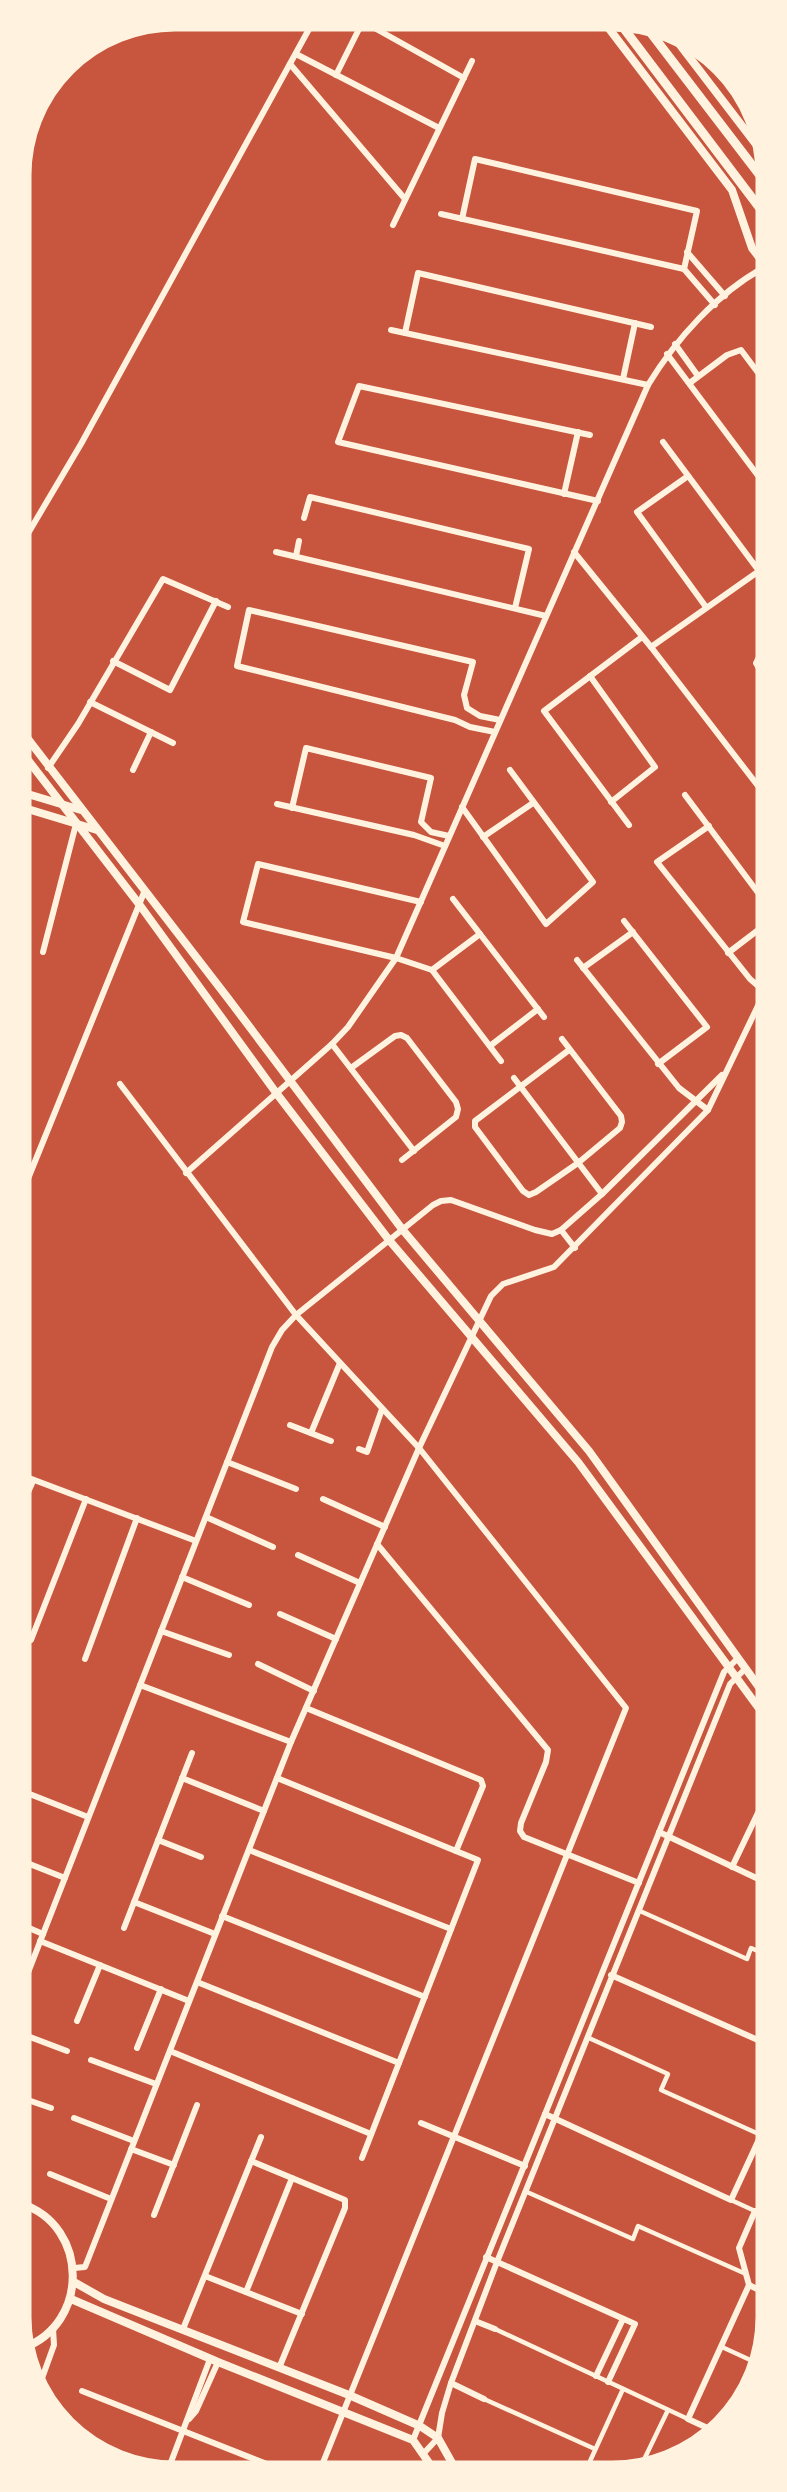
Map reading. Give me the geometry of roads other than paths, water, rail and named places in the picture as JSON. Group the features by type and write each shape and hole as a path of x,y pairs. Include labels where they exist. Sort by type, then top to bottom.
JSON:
{"main road":[{"path":"610,30 732,190 752,248 757,255"},
{"path":"626,31 757,204"},
{"path":"654,37 757,172"},
{"path":"681,48 752,139"},
{"path":"721,125 734,115"}],"street":[{"path":"30,530 86,434 309,30"},
{"path":"336,75 358,30"},
{"path":"378,30 464,78"},
{"path":"296,54 439,128"},
{"path":"393,225 472,61"},
{"path":"290,64 405,199"},
{"path":"462,219 475,159 697,211 684,269"},
{"path":"441,214 684,269 715,304"},
{"path":"687,252 725,296"},
{"path":"186,1173 278,1094 348,1028 396,957 648,385 675,344 715,304 757,271"},
{"path":"405,333 418,273 651,327"},
{"path":"623,379 635,323"},
{"path":"391,330 648,385"},
{"path":"675,344 698,376"},
{"path":"691,382 726,355 741,350 757,371"},
{"path":"668,354 757,474"},
{"path":"590,435 359,386 338,442 598,501"},
{"path":"564,494 578,432"},
{"path":"663,442 757,568"},
{"path":"688,476 637,512 706,607"},
{"path":"304,518 310,497 529,549 515,608"},
{"path":"296,556 299,541"},
{"path":"276,552 546,616"},
{"path":"574,552 757,785"},
{"path":"651,647 757,572"},
{"path":"48,768 163,579 228,607"},
{"path":"113,661 170,690 216,601"},
{"path":"495,732 237,666 249,610 473,662 464,694 467,708 480,716 500,720"},
{"path":"629,825 543,711 642,637"},
{"path":"590,676 655,767 611,802"},
{"path":"90,702 173,743"},
{"path":"133,770 151,732"},
{"path":"30,743 145,890 402,1229 589,1451 757,1684"},
{"path":"292,808 306,748 431,778 421,822 430,832 449,836"},
{"path":"30,763 139,904 278,1094 389,1240 578,1462 757,1705"},
{"path":"462,807 546,924 593,882 510,770"},
{"path":"30,795 82,811"},
{"path":"685,795 757,891"},
{"path":"483,837 533,803"},
{"path":"277,804 414,835 445,846"},
{"path":"30,810 98,831"},
{"path":"43,952 76,824"},
{"path":"709,826 657,862 728,953 757,984"},
{"path":"420,902 258,864 243,922 396,957 432,970 501,1061"},
{"path":"30,1174 145,890"},
{"path":"453,899 544,1017"},
{"path":"624,921 706,1027 658,1064"},
{"path":"728,953 757,930"},
{"path":"583,968 633,932"},
{"path":"432,970 480,934"},
{"path":"577,960 658,1064 679,1088 708,1110"},
{"path":"74,2268 84,2267 291,1742 419,1448 491,1296 503,1284 554,1267 708,1110 757,1007"},
{"path":"489,1046 538,1009"},
{"path":"351,1068 395,1036 401,1035 407,1038 456,1102 458,1109 456,1117 402,1160"},
{"path":"562,1039 621,1116 622,1122 620,1128 578,1163 529,1195 523,1191 475,1127 475,1121 569,1050"},
{"path":"332,1044 414,1151"},
{"path":"30,1966 272,1347 282,1330 296,1315 433,1205 451,1200 535,1230 552,1234 561,1230 602,1194 727,1070"},
{"path":"514,1078 602,1194"},
{"path":"120,1084 296,1315 419,1448 626,1708 452,2136 323,2462"},
{"path":"561,1230 575,1248"},
{"path":"311,1433 340,1363"},
{"path":"358,1449 367,1452 382,1409"},
{"path":"290,1425 331,1441"},
{"path":"227,1462 296,1489"},
{"path":"30,1479 196,1541"},
{"path":"30,1487 33,1480"},
{"path":"31,1640 86,1499"},
{"path":"323,1499 385,1527"},
{"path":"206,1517 273,1547"},
{"path":"85,1659 137,1518"},
{"path":"377,1544 548,1750 546,1762 520,1831 524,1837 639,1883"},
{"path":"298,1555 360,1583"},
{"path":"182,1577 249,1605"},
{"path":"280,1614 336,1639"},
{"path":"161,1631 229,1655"},
{"path":"413,2440 728,1665 738,1658"},
{"path":"258,1664 314,1690"},
{"path":"424,2453 438,2438 442,2413 451,2384 497,2262 614,1977 730,1684 746,1668"},
{"path":"140,1685 291,1742"},
{"path":"306,1708 481,1780 483,1786 456,1851"},
{"path":"124,1928 192,1753"},
{"path":"182,1778 264,1811"},
{"path":"277,1778 478,1860 362,2158"},
{"path":"30,1794 88,1817"},
{"path":"732,1867 757,1813"},
{"path":"659,1833 757,1878"},
{"path":"158,1840 201,1857"},
{"path":"249,1850 451,1929"},
{"path":"30,1864 65,1878"},
{"path":"134,1902 216,1934"},
{"path":"640,1911 747,1959 751,1948 757,1951"},
{"path":"222,1917 425,1997"},
{"path":"30,1928 43,1934"},
{"path":"40,1941 189,2001"},
{"path":"77,2021 100,1965"},
{"path":"604,1972 757,2040"},
{"path":"196,1982 399,2063"},
{"path":"137,2048 160,1989"},
{"path":"30,2037 67,2051"},
{"path":"589,2038 668,2074 661,2090 757,2134"},
{"path":"170,2050 371,2134"},
{"path":"91,2060 156,2084"},
{"path":"30,2101 51,2109"},
{"path":"154,2215 197,2105"},
{"path":"545,2114 755,2211 739,2248 749,2285 688,2419"},
{"path":"74,2118 134,2141"},
{"path":"421,2123 525,2166"},
{"path":"183,2329 261,2138"},
{"path":"731,2200 757,2145"},
{"path":"131,2149 174,2165"},
{"path":"251,2161 345,2200 345,2208 279,2368"},
{"path":"50,2174 111,2199"},
{"path":"246,2292 292,2178"},
{"path":"527,2192 633,2239 638,2226 746,2274"},
{"path":"30,2206 53,2223 67,2243 74,2268 71,2299 64,2315 53,2329 33,2344"},
{"path":"486,2257 635,2324 608,2382"},
{"path":"205,2276 302,2314"},
{"path":"74,2282 104,2299 349,2395 420,2426 438,2438 452,2462"},
{"path":"749,2285 757,2289"},
{"path":"71,2299 342,2413 413,2440 429,2462"},
{"path":"596,2376 623,2319"},
{"path":"475,2321 706,2427"},
{"path":"43,2376 54,2345 53,2329"},
{"path":"722,2347 750,2360"},
{"path":"171,2462 188,2420 190,2408 214,2360"},
{"path":"451,2384 595,2449"},
{"path":"589,2462 623,2389"},
{"path":"82,2391 262,2462"},
{"path":"645,2458 668,2410"}]}
